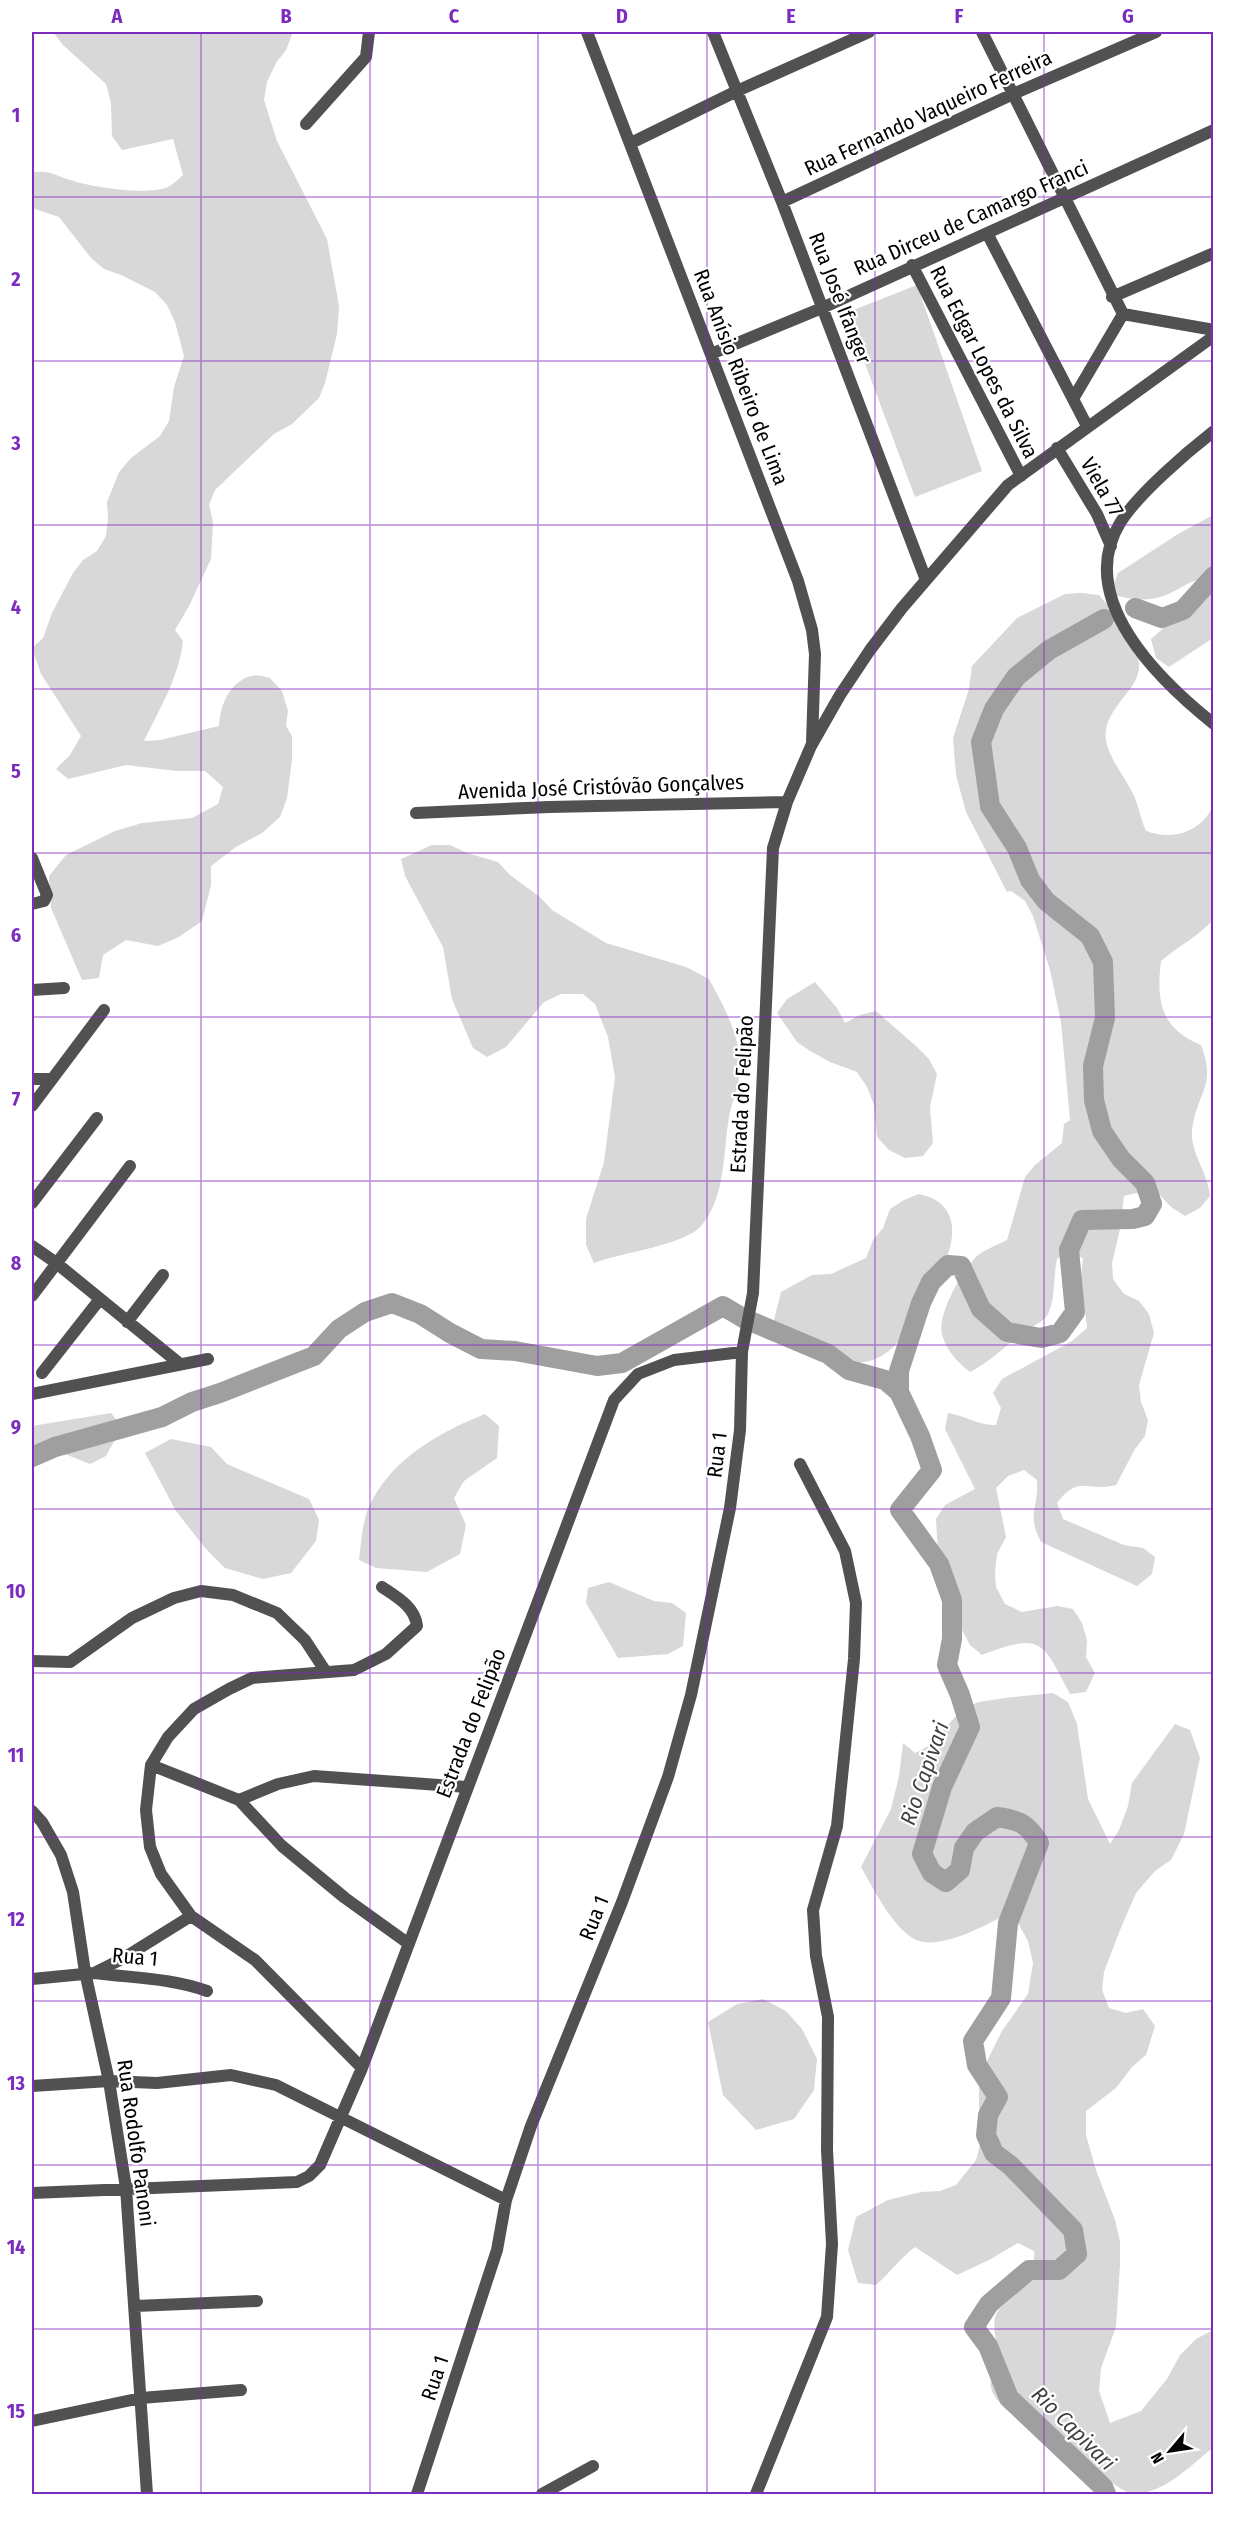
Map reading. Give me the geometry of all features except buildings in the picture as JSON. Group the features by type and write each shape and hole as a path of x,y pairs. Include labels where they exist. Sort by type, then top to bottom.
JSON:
{"street":[{"path":"306,124 366,57 369,32"},
{"name":"Rua Anísio Ribeiro de Lima","path":"587,32 798,581 812,630 816,682 812,746"},
{"name":"Rua José Ifanger","path":"713,32 782,202 927,580"},
{"path":"631,142 737,91 869,32"},
{"path":"982,32 1112,297 1123,314 1214,330"},
{"name":"Rua Fernando Vaqueiro Ferreira","path":"782,202 1013,94 1156,32"},
{"name":"Rua Dirceu de Camargo Franci","path":"711,354 822,308 912,265 1214,130"},
{"path":"987,233 1087,426"},
{"path":"1112,297 1214,253"},
{"name":"Rua Edgar Lopes da Silva","path":"912,265 1021,476"},
{"path":"1073,399 1123,314"},
{"name":"Estrada do Felipão","path":"126,2188 297,2182 309,2176 320,2165 339,2116 362,2068 614,1400 638,1374 674,1360 742,1346 753,1293 773,848 787,802 812,746 840,695 870,650 1008,485 1214,336"},
{"path":"1214,431 1132,507 1119,524 1108,563 1113,606 1122,625 1151,664 1187,702 1214,724"},
{"name":"Viela 77","path":"1057,448 1097,514 1111,546"},
{"name":"Avenida José Cristóvão Gonçalves","path":"416,813 549,807 787,802"},
{"path":"32,858 47,895 44,901 32,904"},
{"path":"32,990 64,988"},
{"path":"32,1106 104,1010"},
{"path":"32,1079 52,1079"},
{"path":"32,1203 97,1118"},
{"path":"32,1296 55,1262 130,1166"},
{"path":"32,1246 55,1262 180,1364"},
{"path":"127,1322 163,1275"},
{"path":"42,1373 100,1299"},
{"name":"Rua 1","path":"417,2494 497,2250 506,2199 531,2126 622,1902 668,1778 691,1695 730,1508 740,1430 742,1346"},
{"path":"32,1394 207,1359"},
{"path":"756,2494 826,2317 832,2244 827,2150 828,2017 816,1956 813,1911 837,1826 854,1659 856,1603 845,1551 800,1464"},
{"path":"362,2068 255,1960 191,1916 161,1874 150,1847 146,1809 151,1765 168,1737 194,1709 252,1678 354,1670 386,1654 417,1626 416,1616 399,1599 382,1587"},
{"path":"32,1661 70,1662 132,1618 174,1598 201,1591 233,1595 277,1613 306,1640 326,1672"},
{"path":"151,1765 239,1800 282,1846 345,1898 409,1944"},
{"path":"239,1800 278,1784 314,1776 467,1787"},
{"name":"Rua Rodolfo Panoni","path":"32,1811 42,1822 62,1855 73,1892 109,2081 126,2188 147,2494"},
{"path":"32,1979 90,1973 122,1959 191,1916"},
{"name":"Rua 1","path":"90,1973 138,1979 164,1979 207,1991"},
{"path":"32,2086 109,2081 157,2083 231,2075 276,2085 506,2199"},
{"path":"32,2193 126,2188"},
{"path":"135,2306 257,2301"},
{"path":"32,2421 141,2398 241,2390"},
{"path":"542,2494 594,2466"}],"shaded area":[{"path":"53,32 293,32 286,50 276,63 267,82 264,100 277,141 327,239 339,306 337,334 319,398 292,424 274,434 215,490 209,505 213,522 211,559 175,630 183,641 181,654 168,692 144,741 160,740 219,726 221,711 231,689 243,679 253,675 270,678 282,691 288,711 286,726 292,736 292,760 287,798 280,817 262,833 236,847 211,866 211,885 202,921 179,937 158,946 126,940 103,955 99,978 82,980 51,908 49,876 66,855 115,831 142,823 192,818 218,804 223,787 205,771 177,771 126,765 68,779 56,769 70,755 81,736 41,674 32,648 43,638 52,613 73,573 83,560 97,551 106,536 107,502 119,472 131,458 160,436 169,421 174,387 184,356 175,322 167,305 155,292 104,269 91,258 59,217 32,208 32,172 47,172 89,185 133,191 159,190 168,187 183,175 173,139 122,150 112,136 111,103 106,84 63,45"},
{"path":"917,285 982,471 915,497 846,313"},
{"path":"1213,515 1213,581 1198,580 1166,595 1145,600 1110,594 1118,573 1178,534"},
{"path":"1213,589 1213,638 1169,667 1156,658 1151,639 1177,616 1206,600"},
{"path":"1065,594 1099,595 1124,626 1136,650 1139,662 1138,674 1110,717 1106,738 1111,755 1134,796 1146,831 1166,835 1185,832 1201,822 1213,806 1214,919 1161,961 1160,975 1161,1001 1169,1022 1177,1031 1201,1045 1205,1059 1207,1080 1194,1117 1192,1138 1210,1196 1200,1208 1185,1216 1171,1207 1158,1193 1141,1192 1124,1196 1120,1229 1112,1263 1113,1279 1124,1294 1139,1301 1149,1314 1154,1333 1139,1385 1141,1402 1148,1420 1145,1436 1135,1449 1116,1485 1078,1486 1065,1494 1057,1503 1063,1519 1124,1545 1143,1548 1155,1557 1152,1574 1137,1586 1041,1542 1034,1524 1037,1480 1024,1470 1008,1476 996,1488 1006,1537 997,1554 996,1587 1005,1604 1022,1612 1057,1606 1073,1609 1082,1623 1087,1640 1086,1657 1095,1673 1086,1692 1070,1694 1053,1662 1038,1646 1029,1643 1017,1644 982,1655 970,1645 941,1591 936,1519 945,1505 975,1489 945,1429 948,1413 983,1424 996,1425 1001,1408 993,1393 1002,1379 1072,1341 1087,1328 1081,1277 1083,1259 1071,1249 1057,1259 1051,1308 1047,1316 978,1368 970,1372 957,1360 944,1341 941,1326 951,1295 974,1259 989,1248 1007,1240 1025,1177 1035,1165 1062,1143 1064,1124 1070,1120 1061,1022 1050,970 1033,916 1025,901 1011,891 1007,892 966,812 956,775 953,738 969,689 972,666 1017,618"},
{"path":"432,845 450,845 467,853 498,862 552,910 606,943 686,967 709,979 734,1031 740,1071 729,1117 722,1174 715,1202 701,1226 693,1233 667,1243 594,1263 586,1245 586,1219 604,1162 615,1077 608,1037 595,1004 583,994 561,994 544,1002 506,1047 487,1057 473,1048 452,999 443,947 405,876 401,859"},
{"path":"815,982 837,1008 845,1023 860,1015 876,1011 929,1059 937,1074 930,1107 933,1143 923,1156 905,1158 889,1150 877,1137 874,1105 867,1087 857,1072 830,1062 797,1042 777,1013 787,999"},
{"path":"919,1194 930,1197 946,1209 952,1226 950,1246 944,1263 920,1300 906,1331 890,1350 869,1361 841,1363 833,1360 823,1348 804,1334 792,1330 771,1332 781,1292 812,1275 831,1274 866,1258 873,1240 883,1228 890,1209"},
{"path":"111,1413 122,1427 106,1456 90,1464 60,1452 32,1457 32,1426"},
{"path":"485,1414 499,1426 497,1458 464,1481 454,1498 466,1525 460,1554 427,1572 376,1568 359,1560 368,1509 389,1476 402,1462 433,1439"},
{"path":"171,1439 211,1447 227,1464 309,1499 319,1520 316,1541 291,1573 263,1579 225,1568 205,1548 176,1511 145,1453"},
{"path":"609,1582 654,1601 672,1603 686,1613 683,1646 668,1654 618,1658 586,1603 588,1588"},
{"path":"1053,1693 1068,1702 1077,1724 1088,1799 1110,1844 1119,1830 1128,1806 1132,1783 1175,1724 1190,1730 1200,1758 1184,1834 1171,1860 1155,1871 1136,1893 1104,1972 1102,1990 1109,2008 1126,2013 1143,2009 1155,2026 1146,2055 1132,2067 1116,2088 1086,2111 1086,2135 1120,2241 1116,2327 1101,2368 1099,2391 1110,2423 1141,2411 1167,2379 1180,2355 1196,2339 1213,2330 1213,2448 1165,2485 1142,2493 1130,2494 1054,2446 1013,2416 992,2391 991,2376 997,2356 994,2320 1000,2309 1015,2295 1025,2280 1033,2262 1034,2251 1018,2243 957,2275 915,2247 876,2285 858,2283 848,2250 856,2217 888,2200 921,2192 940,2191 956,2185 976,2160 984,2130 979,2108 979,2077 1002,2031 1028,1994 1033,1963 1028,1941 1018,1923 1003,1916 961,1936 926,1942 908,1935 892,1918 878,1897 861,1867 891,1809 899,1776 903,1743 915,1753 930,1745 963,1708 979,1702"},
{"path":"763,1999 786,2011 802,2029 817,2059 814,2090 794,2119 756,2130 723,2095 708,2022 737,2004"}],"waterway":[{"name":"Rio Capivari","path":"1135,608 1162,618 1183,610 1214,576"},
{"name":"Rio Capivari","path":"1104,619 1049,650 1016,677 994,709 981,742 990,806 1017,848 1030,880 1046,901 1090,936 1103,962 1105,1018 1093,1066 1094,1100 1102,1131 1121,1159 1145,1183 1152,1204 1145,1216 1133,1219 1082,1220 1069,1250 1075,1312 1060,1333 1041,1338 1007,1332 981,1309 961,1266 948,1265 931,1282 921,1303 899,1371 899,1392 920,1436 932,1470 900,1510 939,1564 952,1600 952,1639 947,1665 970,1727 942,1787 922,1854 932,1873 946,1882 960,1870 964,1848 975,1832 997,1817 1022,1824 1039,1843 1008,1923 1001,1998 973,2041 977,2065 998,2097 988,2115 986,2135 994,2153 1011,2166 1073,2230 1077,2254 1059,2270 1029,2270 989,2304 974,2327 988,2346 1009,2398 1103,2487 1106,2494"},
{"path":"32,1457 55,1447 162,1417 192,1402 314,1356 339,1329 365,1312 392,1303 420,1314 481,1349 515,1351 597,1366 622,1363 723,1306 743,1318 828,1354 849,1370 885,1380 899,1392"}]}
